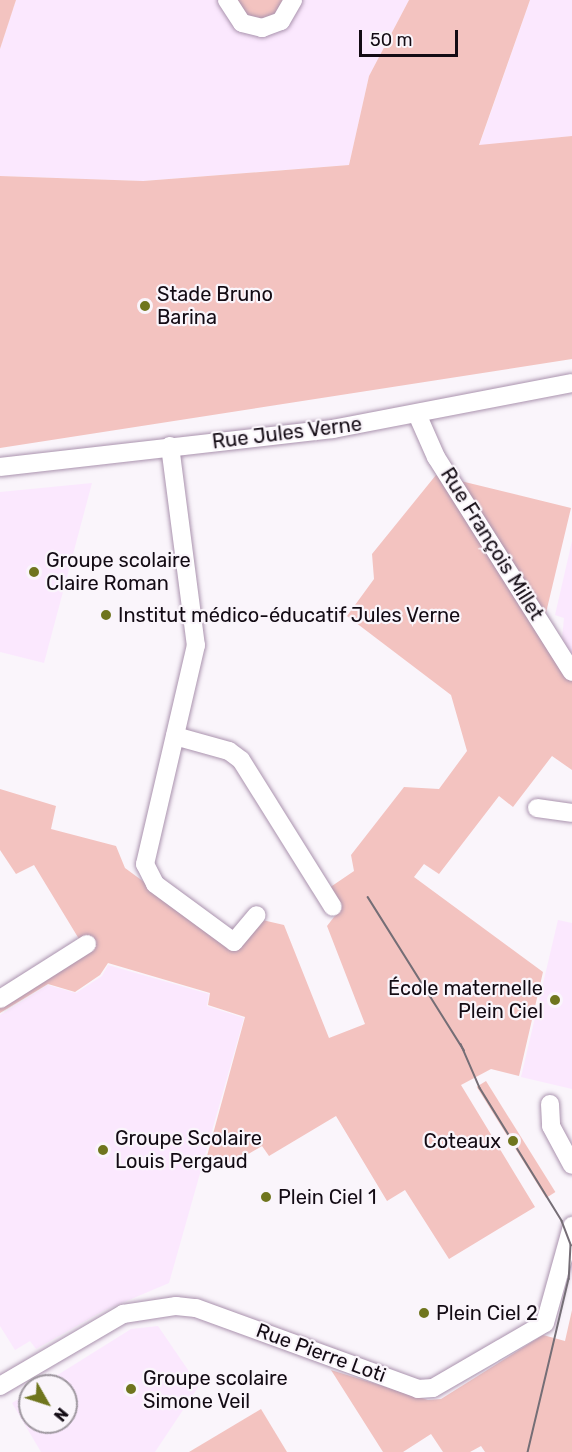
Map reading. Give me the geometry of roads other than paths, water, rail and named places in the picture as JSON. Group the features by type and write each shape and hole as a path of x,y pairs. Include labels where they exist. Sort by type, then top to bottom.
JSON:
{"street":[{"path":"227,0 242,22 262,28 281,21 293,0"},
{"name":"Rue Jules Verne","path":"0,467 417,414 572,383"},
{"name":"Rue François Millet","path":"417,414 430,447 572,672"},
{"path":"170,446 197,627 193,666 145,858 150,879 234,942 257,915"},
{"path":"175,736 229,751 241,760 333,907"},
{"path":"537,808 572,813"},
{"path":"0,999 87,944"},
{"path":"550,1104 551,1126 572,1164"},
{"name":"Rue Pierre Loti","path":"0,1386 123,1314 176,1306 196,1308 418,1389 433,1388 545,1323 572,1226"}],"tram line":[{"path":"368,897 464,1050"},
{"path":"461,1044 480,1088 562,1221 571,1245 569,1279 528,1452"}],"place":[{"name":"Stade Bruno Barina","path":"145,306"},
{"name":"Groupe scolaire Claire Roman","path":"34,572"},
{"name":"Institut médico-éducatif Jules Verne","path":"106,615"},
{"name":"École maternelle Plein Ciel","path":"555,1000"},
{"name":"Coteaux","path":"513,1141"},
{"name":"Groupe Scolaire Louis Pergaud","path":"103,1150"},
{"name":"Plein Ciel 1","path":"266,1197"},
{"name":"Plein Ciel 2","path":"424,1313"},
{"name":"Groupe scolaire Simone Veil","path":"131,1389"}]}
